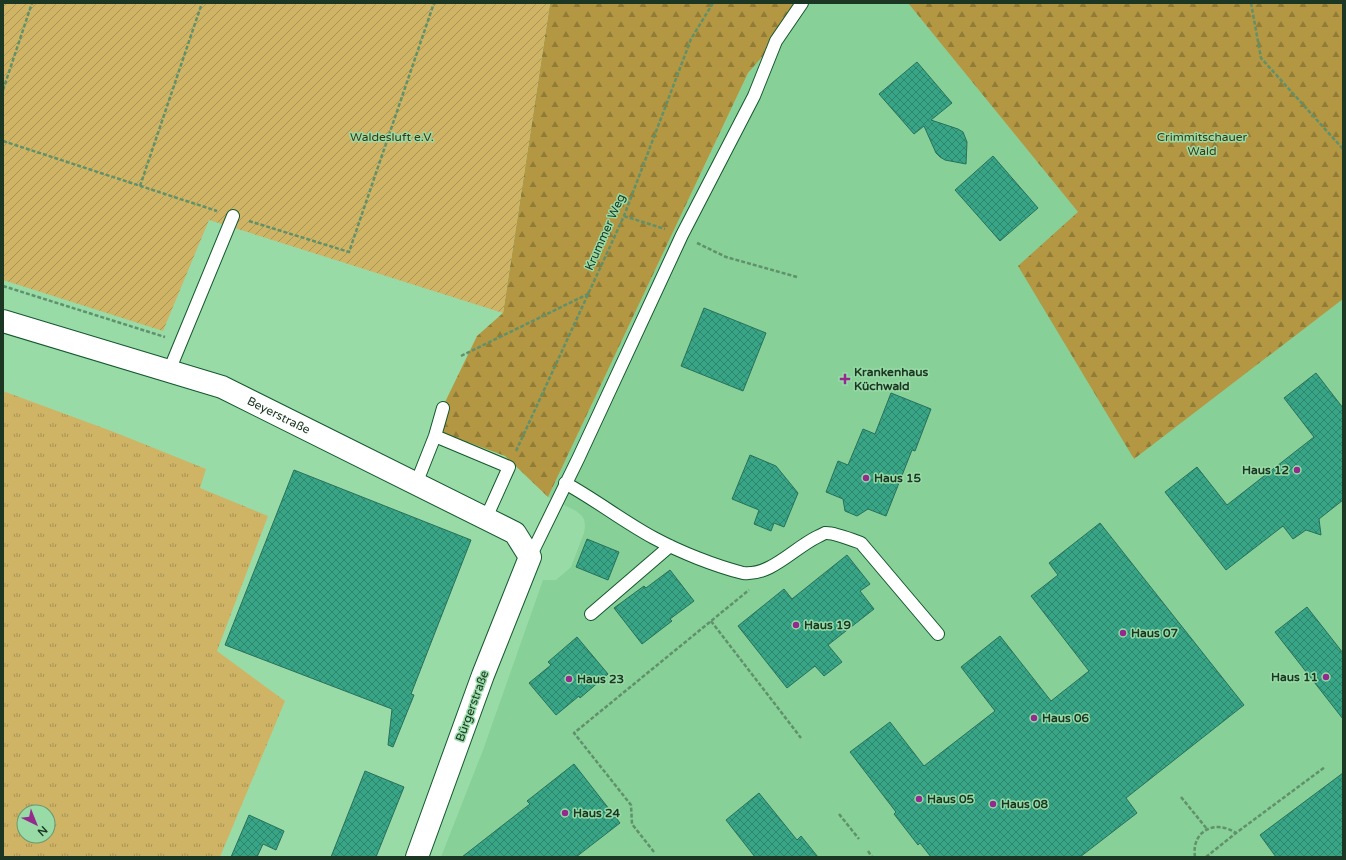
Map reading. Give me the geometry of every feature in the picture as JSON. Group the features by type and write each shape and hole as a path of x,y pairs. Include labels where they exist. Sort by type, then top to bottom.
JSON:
{"street":[{"name":"Beyerstraße","path":"3,321 222,388 515,533 530,557"},
{"name":"Bürgerstraße","path":"417,857 483,674 530,557"}],"lane":[{"path":"530,557 682,235 754,96 776,41 802,3"},
{"path":"169,371 233,216"},
{"path":"416,484 435,436 443,408"},
{"path":"435,436 509,467 486,518"},
{"path":"565,483 587,495 653,538 730,570 749,574 768,568 782,561 809,541 826,533 848,538 861,543 938,634"},
{"path":"591,614 670,546"}],"path":[{"path":"3,90 32,3"},
{"path":"140,186 202,3"},
{"path":"3,141 349,252 434,3"},
{"name":"Krummer Weg","path":"509,467 624,216 691,39 713,3"},
{"path":"1251,3 1261,58 1343,149"},
{"path":"624,216 682,235 726,257 797,277"},
{"path":"3,286 181,342"},
{"path":"461,356 588,294"},
{"path":"654,852 632,824 631,805 574,733 711,621 749,592 749,574"},
{"path":"711,621 801,738"},
{"path":"1206,857 1325,766"},
{"path":"1181,797 1207,829"},
{"path":"839,814 859,839"},
{"path":"1195,857 1196,841 1207,829 1214,826 1222,826 1236,833"},
{"path":"868,851 872,857"}],"shaded area":[{"name":"Krankenhaus Küchwald","path":"809,3 908,3 1078,212 1133,459 1343,299 1343,857 441,857 483,750 543,580 556,580 571,567 584,533 584,519 581,515 548,497 748,73"}],"green space":[{"name":"Waldesluft e.V.","path":"3,3 550,3 503,313 209,220 163,331 3,280"},
{"path":"550,3 809,3 748,73 548,497 505,456 432,429 477,336 503,313"},
{"name":"Crimmitschauer Wald","path":"908,3 1343,3 1343,299 1134,459 1018,266 1078,212"},
{"path":"3,391 114,432 206,469 200,488 268,516 217,651 285,701 220,857 3,857"}],"building":[{"path":"917,62 952,103 931,120 963,132 967,142 966,164 945,160 940,157 936,153 924,126 914,134 879,94"},
{"path":"993,156 1038,208 1000,241 955,190"},
{"path":"704,308 766,333 743,391 681,366"},
{"name":"Haus 12","path":"1316,373 1343,408 1343,500 1319,519 1321,535 1306,530 1293,539 1283,526 1226,570 1165,492 1197,467 1227,505 1314,437 1284,398"},
{"name":"Haus 15","path":"891,393 931,409 915,451 912,450 886,516 868,509 857,516 845,511 843,499 826,492 838,461 848,465 863,429 875,434"},
{"path":"750,455 776,466 798,493 784,527 774,523 771,531 754,524 759,510 732,499"},
{"path":"294,470 471,540 411,694 414,695 393,747 388,745 392,709 225,645"},
{"path":"1100,523 1244,705 1126,798 1137,813 1080,857 931,857 920,843 918,845 894,814 896,812 850,752 890,722 924,766 995,711 961,667 1000,636 1051,701 1089,671 1031,596 1058,575 1049,563"},
{"path":"587,539 619,552 608,580 576,567"},
{"name":"Haus 19","path":"847,555 870,584 860,591 874,609 828,645 842,662 824,676 815,666 787,688 738,626 784,589 792,599"},
{"path":"670,570 694,601 670,619 672,621 642,644 614,608 644,586 646,588"},
{"name":"Haus 11","path":"1307,607 1343,653 1343,719 1275,632"},
{"name":"Haus 23","path":"577,637 608,674 580,698 579,696 556,715 529,683 551,665 548,662"},
{"name":"Haus 24","path":"574,764 620,823 576,857 462,857 530,804 527,801"},
{"path":"365,771 404,787 376,857 331,857"},
{"path":"1343,773 1343,857 1276,857 1260,835"},
{"path":"759,793 797,840 801,836 818,857 755,857 726,820"},
{"path":"249,815 284,831 276,850 263,844 257,857 231,857"}],"place":[{"name":"Krankenhaus Küchwald","path":"845,379"},
{"name":"Haus 12","path":"1297,470"},
{"name":"Haus 15","path":"866,478"},
{"name":"Haus 19","path":"796,625"},
{"name":"Haus 07","path":"1123,633"},
{"name":"Haus 11","path":"1326,677"},
{"name":"Haus 23","path":"569,679"},
{"name":"Haus 06","path":"1034,718"},
{"name":"Haus 05","path":"919,799"},
{"name":"Haus 08","path":"993,804"},
{"name":"Haus 24","path":"565,813"}]}
